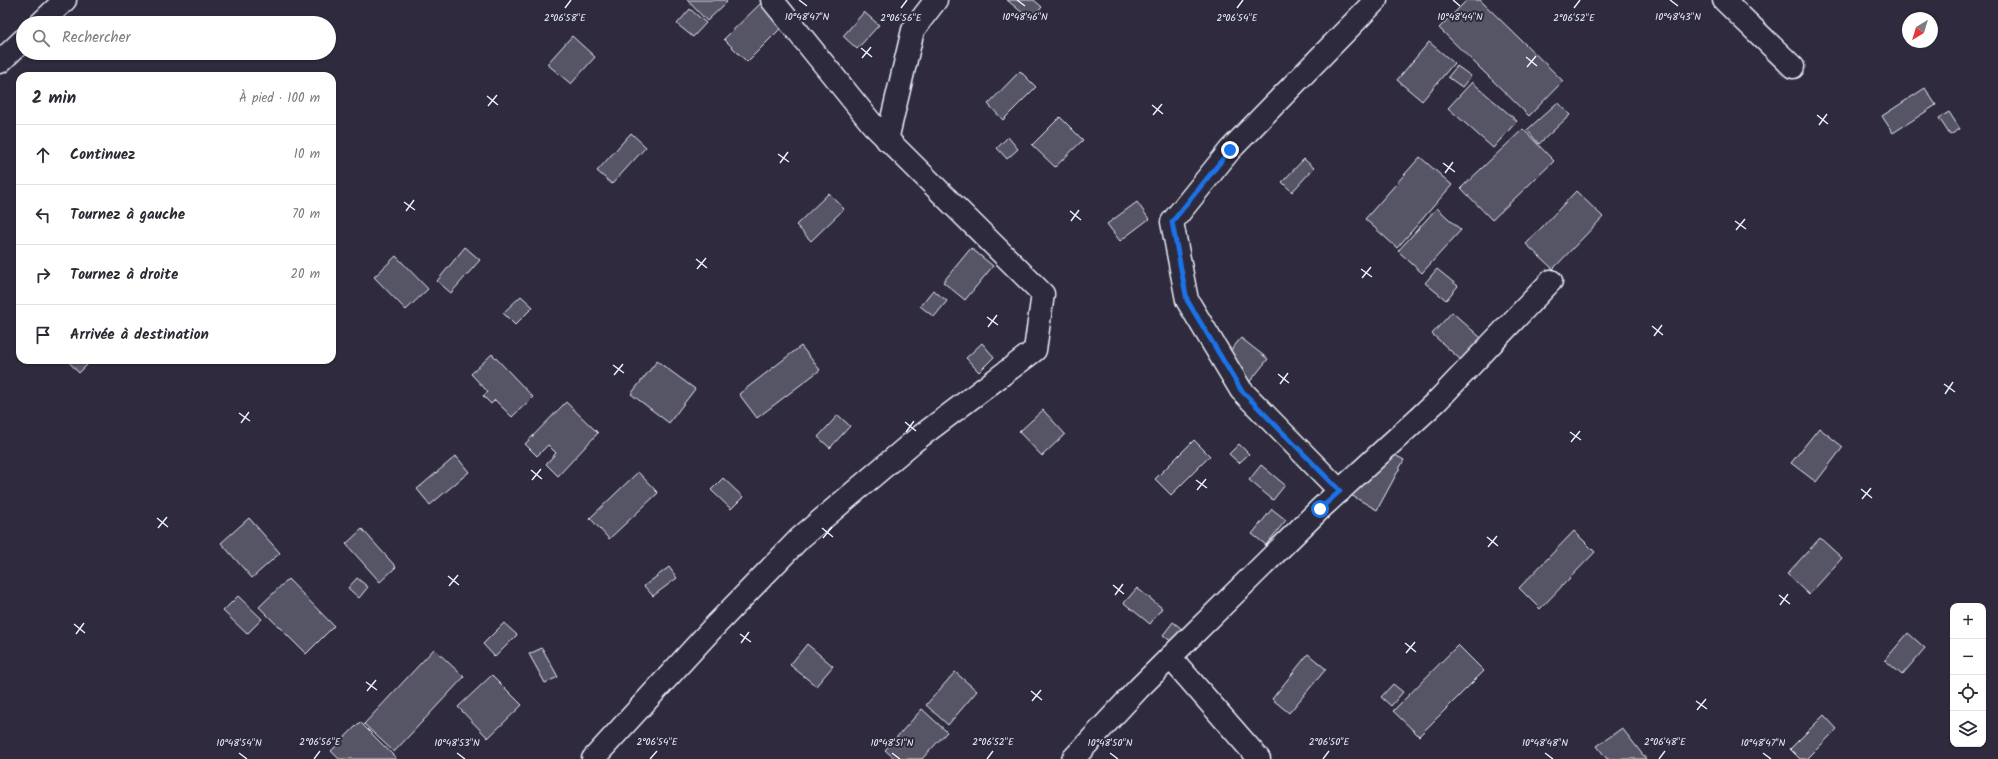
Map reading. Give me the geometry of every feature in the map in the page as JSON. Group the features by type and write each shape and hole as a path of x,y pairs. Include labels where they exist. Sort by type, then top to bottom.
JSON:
{"street":[{"path":"48,16 65,0"},
{"path":"593,759 710,631 800,538 913,442 1035,350 1043,294 872,125 772,0"},
{"path":"887,140 913,30 936,0"},
{"path":"1340,491 1241,390 1187,300 1172,222 1230,150 1376,0"},
{"path":"1724,0 1792,66"},
{"path":"0,62 16,47"},
{"path":"1073,759 1170,657 1340,491 1438,400 1551,281"},
{"path":"1170,657 1259,759"}],"building":[{"path":"687,0 725,0 727,2 707,21"},
{"path":"1007,0 1034,0 1042,7 1031,20"},
{"path":"1467,0 1480,0 1563,81 1529,116 1439,28"},
{"path":"761,3 783,26 747,62 724,39"},
{"path":"690,9 706,23 693,37 677,24"},
{"path":"864,12 879,25 857,49 843,36"},
{"path":"572,36 595,57 571,84 547,64"},
{"path":"1429,42 1454,63 1422,101 1397,80"},
{"path":"1457,66 1471,76 1462,87 1448,77"},
{"path":"1020,71 1036,87 1003,120 988,104"},
{"path":"1472,82 1517,121 1493,148 1448,108"},
{"path":"1925,88 1936,105 1893,133 1882,116"},
{"path":"1558,102 1570,115 1539,144 1527,130"},
{"path":"1949,112 1960,129 1950,135 1939,118"},
{"path":"1060,117 1083,140 1055,167 1032,145"},
{"path":"1523,129 1554,161 1492,220 1461,188"},
{"path":"631,133 646,147 612,184 597,171"},
{"path":"1008,137 1018,149 1007,159 997,148"},
{"path":"1420,157 1452,185 1397,248 1365,219"},
{"path":"1304,159 1314,168 1292,192 1282,182"},
{"path":"1576,191 1603,217 1553,269 1526,244"},
{"path":"829,193 844,209 811,241 796,225"},
{"path":"1137,202 1149,219 1120,241 1107,224"},
{"path":"1437,208 1461,230 1422,273 1398,251"},
{"path":"465,247 480,260 451,293 437,281"},
{"path":"971,248 993,266 965,300 943,282"},
{"path":"396,256 428,289 406,310 374,277"},
{"path":"1437,269 1458,286 1446,300 1425,283"},
{"path":"933,290 947,301 934,317 920,306"},
{"path":"521,296 533,307 515,325 503,313"},
{"path":"1452,312 1481,338 1461,360 1432,334"},
{"path":"1241,338 1268,359 1248,384 1221,362"},
{"path":"982,343 994,357 979,372 966,358"},
{"path":"801,346 820,370 757,418 739,394"},
{"path":"492,354 533,397 512,417 495,400 491,404 483,396 488,392 471,374"},
{"path":"657,361 695,389 669,423 631,394"},
{"path":"71,364 88,364 79,373"},
{"path":"566,402 598,433 558,476 546,464 556,453 548,445 537,456 525,444"},
{"path":"1043,410 1065,434 1042,456 1019,432"},
{"path":"838,415 850,426 830,448 818,437"},
{"path":"1819,428 1843,447 1816,482 1791,463"},
{"path":"1194,440 1210,456 1171,495 1155,479"},
{"path":"1239,444 1249,454 1239,463 1229,454"},
{"path":"1377,445 1404,460 1377,510 1349,494"},
{"path":"456,456 469,472 430,505 417,489"},
{"path":"1261,465 1285,485 1273,500 1249,480"},
{"path":"638,472 658,493 609,539 590,518"},
{"path":"723,478 743,497 731,509 711,490"},
{"path":"1272,509 1286,520 1266,545 1252,534"},
{"path":"249,518 280,553 252,578 221,543"},
{"path":"362,529 396,567 380,582 346,544"},
{"path":"1574,531 1595,552 1540,609 1519,588"},
{"path":"1820,538 1842,558 1809,595 1787,574"},
{"path":"669,567 677,578 653,596 644,586"},
{"path":"357,578 368,587 359,598 348,588"},
{"path":"288,579 334,626 306,654 259,607"},
{"path":"1137,588 1162,608 1150,624 1124,603"},
{"path":"238,596 262,619 247,634 223,611"},
{"path":"1173,622 1195,639 1184,652 1163,635"},
{"path":"504,623 517,635 495,657 483,644"},
{"path":"1908,633 1925,648 1902,675 1885,660"},
{"path":"807,644 833,666 816,686 790,665"},
{"path":"1458,645 1484,671 1419,736 1393,711"},
{"path":"542,648 558,677 545,683 529,654"},
{"path":"434,649 464,677 394,752 364,724"},
{"path":"1308,654 1326,669 1289,713 1272,699"},
{"path":"955,672 977,691 948,725 926,705"},
{"path":"492,675 522,705 488,738 458,707"},
{"path":"1393,684 1403,692 1391,706 1381,697"},
{"path":"922,709 947,732 922,759 895,759 885,750"},
{"path":"1824,715 1837,729 1807,759 1800,759 1790,749"},
{"path":"360,722 397,759 339,759 331,751"},
{"path":"1622,728 1646,759 1607,759 1597,746"}],"route":[{"path":"1230,150 1172,222 1187,300 1241,390 1340,491 1320,509"}]}
